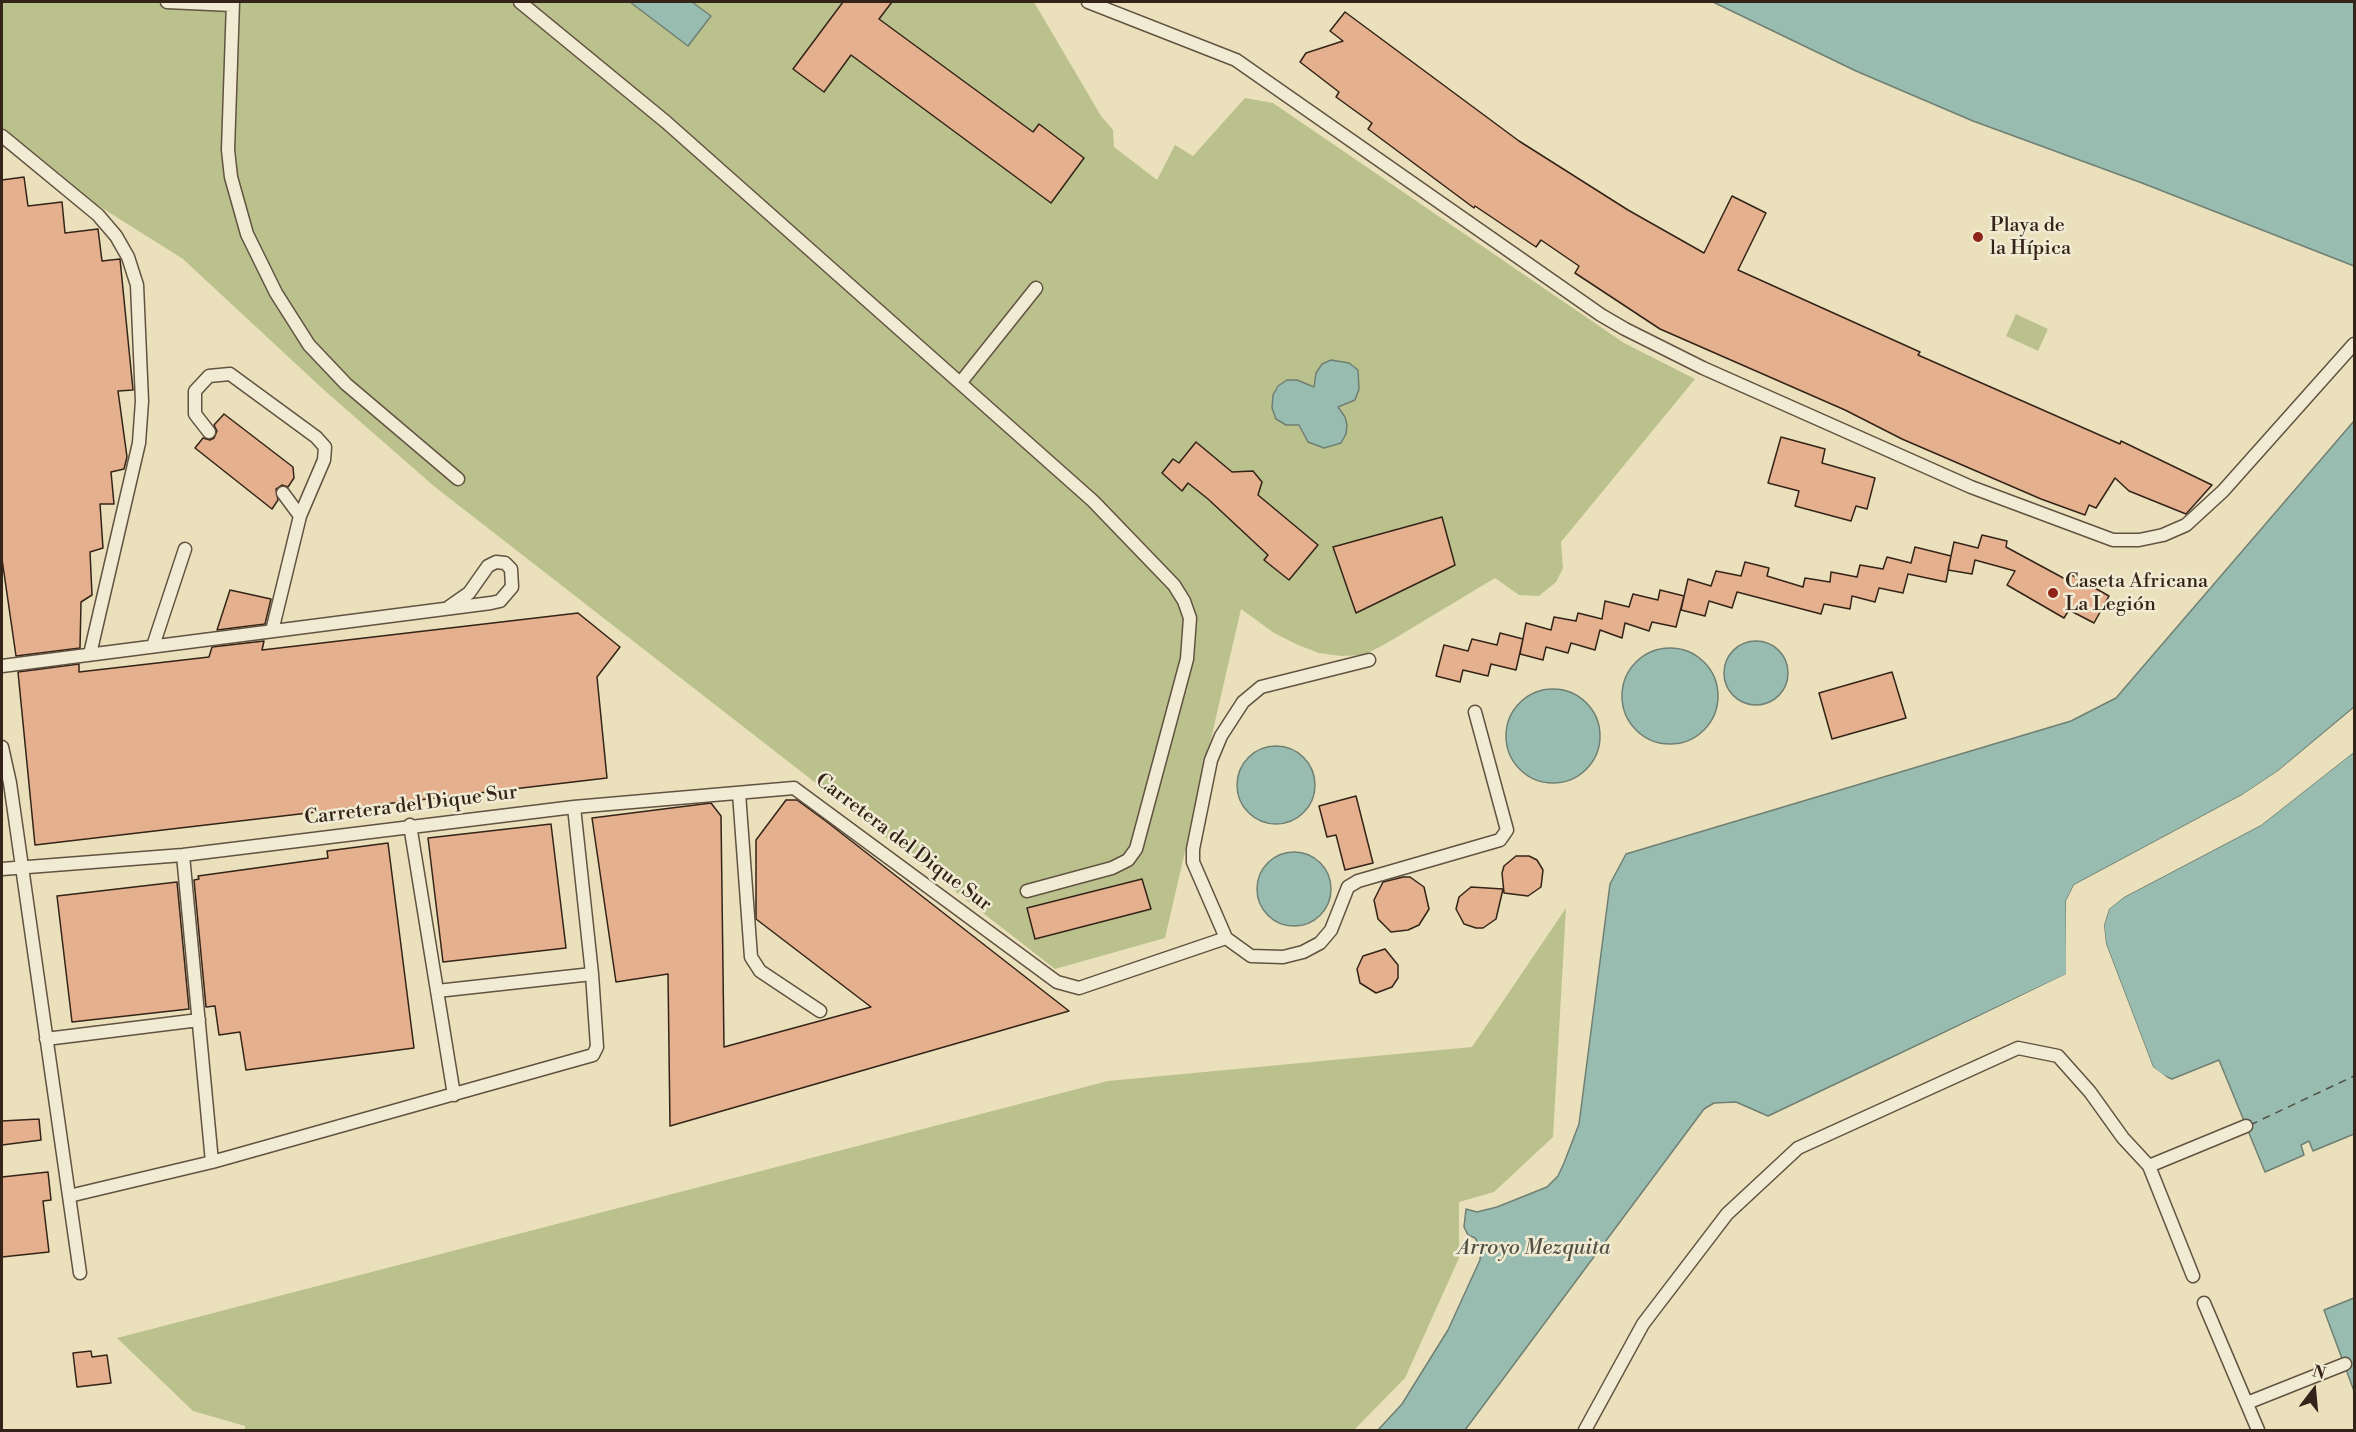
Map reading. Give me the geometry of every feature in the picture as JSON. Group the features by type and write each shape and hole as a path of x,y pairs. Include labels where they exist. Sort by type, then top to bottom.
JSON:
{"lane":[{"path":"167,2 232,3 228,150 239,211 276,293 309,345 346,384 458,479"},
{"path":"520,2 666,122 961,382 1094,501 1174,585 1190,618 1191,636 1187,659 1136,849 1128,860 1112,868 1027,891"},
{"path":"1088,2 1236,60 1600,315 1703,368 1971,486 2114,540 2139,540 2163,535 2186,525 2223,491 2355,344"},
{"path":"2,136 98,215 116,236 128,257 137,285 142,401 139,443 90,654"},
{"path":"961,382 1036,288"},
{"path":"209,432 195,414 193,403 200,382 219,373 230,374 325,447 324,460 300,516 272,631"},
{"path":"283,493 300,516"},
{"path":"153,646 185,549"},
{"path":"2,666 272,631 449,607 500,600 512,587 511,569 504,563 496,562 488,566 469,593 449,607"},
{"path":"1369,660 1261,687 1243,702 1221,736 1211,760 1193,849 1193,862 1226,938 1251,956 1283,957 1303,952 1320,943 1331,930 1348,887 1359,881 1503,838 1508,830 1475,712"},
{"path":"2,747 80,1273"},
{"name":"Carretera del Dique Sur","path":"2,869 183,855 410,825 786,787 801,791 1057,982 1067,986 1079,988 1092,986 1226,938"},
{"path":"739,793 751,957 760,971 820,1011"},
{"path":"69,1196 212,1162 593,1055 597,1047 592,974 574,807"},
{"path":"410,825 454,1095"},
{"path":"183,855 212,1162"},
{"path":"437,991 592,974"},
{"path":"46,1039 199,1020"},
{"path":"1585,1431 1643,1324 1727,1214 1798,1148 2018,1048 2058,1056 2090,1092 2123,1138 2149,1166 2193,1276"},
{"path":"2149,1166 2246,1126"},
{"path":"2204,1303 2258,1431"},
{"path":"2247,1403 2345,1364"}],"green space":[{"path":"2,2 1034,2 1101,116 1113,130 1114,147 1157,180 1175,145 1193,156 1245,98 1273,103 1624,343 1695,379 1561,542 1563,568 1556,582 1539,596 1519,595 1495,578 1364,655 1341,656 1319,653 1274,633 1241,609 1165,938 1055,969 435,487 324,390 183,259 2,145"},
{"path":"2016,314 2048,329 2038,351 2006,336"},
{"path":"1566,908 1553,1137 1494,1192 1459,1202 1459,1258 1405,1378 1354,1430 245,1430 245,1426 193,1411 117,1338 1108,1081 1472,1047"}],"water":[{"path":"630,2 692,2 711,16 688,46"},
{"path":"1713,2 2354,2 2354,266 2142,183 1973,121 1856,71"},
{"path":"1331,360 1349,363 1358,370 1359,389 1355,400 1338,407 1347,425 1346,434 1341,443 1324,448 1308,442 1299,425 1286,425 1276,419 1272,408 1273,395 1278,386 1287,380 1297,380 1314,387 1316,373 1322,364"},
{"name":"Arroyo Mezquita","path":"2354,421 2354,707 2278,771 2242,795 2074,885 2066,901 2067,974 1768,1116 1736,1102 1714,1103 1704,1109 1465,1430 1378,1430 1402,1404 1448,1330 1480,1260 1481,1248 1475,1238 1468,1235 1464,1227 1466,1209 1477,1212 1497,1207 1547,1187 1558,1176 1564,1163 1579,1124 1610,884 1626,854 2071,721 2116,698"},
{"path":"1750,641 1762,641 1779,650 1786,661 1788,673 1786,685 1779,696 1762,705 1750,705 1738,700 1729,691 1724,679 1724,667 1729,655 1738,646"},
{"path":"1670,648 1689,651 1704,662 1715,677 1718,696 1715,715 1704,730 1689,741 1670,744 1651,741 1636,730 1625,715 1622,696 1625,677 1636,662 1651,651"},
{"path":"1553,689 1571,693 1586,703 1596,718 1600,736 1596,754 1586,769 1571,779 1553,783 1535,779 1520,769 1510,754 1506,736 1510,718 1520,703 1535,693"},
{"path":"1276,746 1291,749 1308,763 1315,785 1312,800 1298,817 1276,824 1261,821 1244,807 1237,785 1240,770 1254,753"},
{"path":"2354,752 2354,1134 2313,1151 2309,1141 2301,1145 2304,1155 2265,1172 2219,1060 2172,1079 2162,1075 2153,1067 2106,944 2104,925 2109,909 2124,897 2261,825"},
{"path":"1294,852 1315,858 1325,868 1331,889 1325,910 1315,920 1294,926 1273,920 1263,910 1257,889 1263,868 1273,858"},
{"path":"2354,1298 2354,1391 2324,1310"}],"pier":[{"path":"2354,708 2354,711 2280,773 2243,798 2076,887 2069,902 2068,976 1767,1119 2066,974 2066,901 2074,885 2242,795 2278,771"},
{"path":"2354,749 2354,752 2261,825 2124,897 2109,909 2104,925 2106,944 2153,1067 2173,1082 2160,1078 2151,1068 2103,945 2101,924 2106,907 2122,894 2259,822"}],"building":[{"path":"843,2 892,2 879,19 1033,132 1039,124 1084,158 1051,203 851,55 824,92 793,69"},
{"path":"1345,12 1519,141 1628,210 1704,253 1732,196 1766,213 1738,270 1920,352 1918,355 2120,444 2121,441 2212,485 2186,514 2129,491 2115,478 2096,508 2089,505 2085,515 2041,499 1902,439 1845,410 1660,329 1575,273 1579,266 1541,240 1536,247 1475,206 1474,208 1368,129 1372,123 1336,97 1339,92 1300,62 1306,53 1343,41 1330,31"},
{"path":"24,177 28,206 62,202 65,233 98,229 102,261 120,259 133,390 118,391 127,457 124,469 111,472 114,504 100,504 103,548 90,552 92,595 81,602 80,648 16,656 2,559 2,180"},
{"path":"224,414 293,467 294,478 288,487 282,485 276,489 278,500 272,509 195,448 203,438 210,440 214,438 217,431 214,425"},
{"path":"1781,437 1825,449 1822,463 1875,478 1867,509 1856,506 1851,521 1795,506 1799,491 1768,483"},
{"path":"1196,442 1232,472 1253,471 1262,482 1258,495 1318,545 1289,580 1264,560 1268,555 1208,499 1188,483 1182,491 1162,473 1173,459 1179,463"},
{"path":"1442,517 1455,565 1356,613 1333,547"},
{"path":"1982,535 2007,541 2006,547 2067,580 2070,574 2109,596 2094,623 2069,610 2064,618 2007,585 2015,571 1975,560 1972,574 1948,570 1954,542 1978,548"},
{"path":"1915,547 1951,556 1946,582 1908,574 1903,593 1879,588 1875,602 1852,596 1850,609 1824,604 1821,614 1737,592 1732,608 1709,601 1705,616 1681,610 1688,579 1711,586 1716,571 1741,576 1745,562 1769,568 1767,576 1803,587 1805,578 1830,582 1831,572 1857,577 1860,565 1883,569 1887,557 1911,563"},
{"path":"230,590 271,599 265,624 217,630"},
{"path":"1660,590 1684,596 1676,627 1652,622 1649,631 1625,623 1622,638 1600,630 1595,650 1571,643 1568,653 1546,647 1543,660 1520,654 1526,623 1551,630 1554,617 1576,621 1578,613 1602,619 1605,601 1629,607 1633,594 1658,600"},
{"path":"578,613 620,647 597,677 607,778 35,845 18,672 79,664 79,672 209,657 212,647 264,641 262,650"},
{"path":"1500,633 1523,639 1516,670 1491,664 1488,676 1463,670 1460,682 1436,676 1444,645 1468,651 1472,639 1497,645"},
{"path":"1892,672 1906,718 1832,739 1819,693"},
{"path":"1356,796 1373,863 1345,870 1336,835 1327,837 1319,806"},
{"path":"786,800 797,800 827,822 1069,1011 670,1126 668,974 616,982 592,818 711,803 721,816 724,1047 871,1007 756,919 756,840"},
{"path":"551,824 566,948 443,962 428,838"},
{"path":"388,843 414,1048 246,1070 240,1032 219,1035 215,1006 206,1007 194,880 199,879 198,876 328,858 327,851"},
{"path":"1516,856 1529,856 1537,860 1543,870 1541,887 1528,896 1504,893 1502,873 1504,866"},
{"path":"1410,877 1424,887 1429,909 1419,925 1408,930 1391,932 1378,919 1374,900 1383,882"},
{"path":"1142,879 1151,909 1035,939 1027,908"},
{"path":"177,882 189,1009 72,1022 57,896"},
{"path":"1471,887 1503,889 1496,919 1483,928 1464,924 1456,909 1459,897"},
{"path":"1385,949 1398,965 1398,978 1392,987 1376,993 1360,983 1357,969 1363,956"},
{"path":"39,1119 41,1140 2,1145 2,1121"},
{"path":"48,1172 51,1200 43,1201 49,1252 2,1257 2,1177"},
{"path":"91,1351 92,1357 107,1355 111,1383 77,1387 73,1353"}],"ferry route":[{"path":"2250,1125 2354,1076"}],"place":[{"name":"Playa de la Hípica","path":"1978,237"},
{"name":"Caseta Africana La Legión","path":"2053,593"}]}
